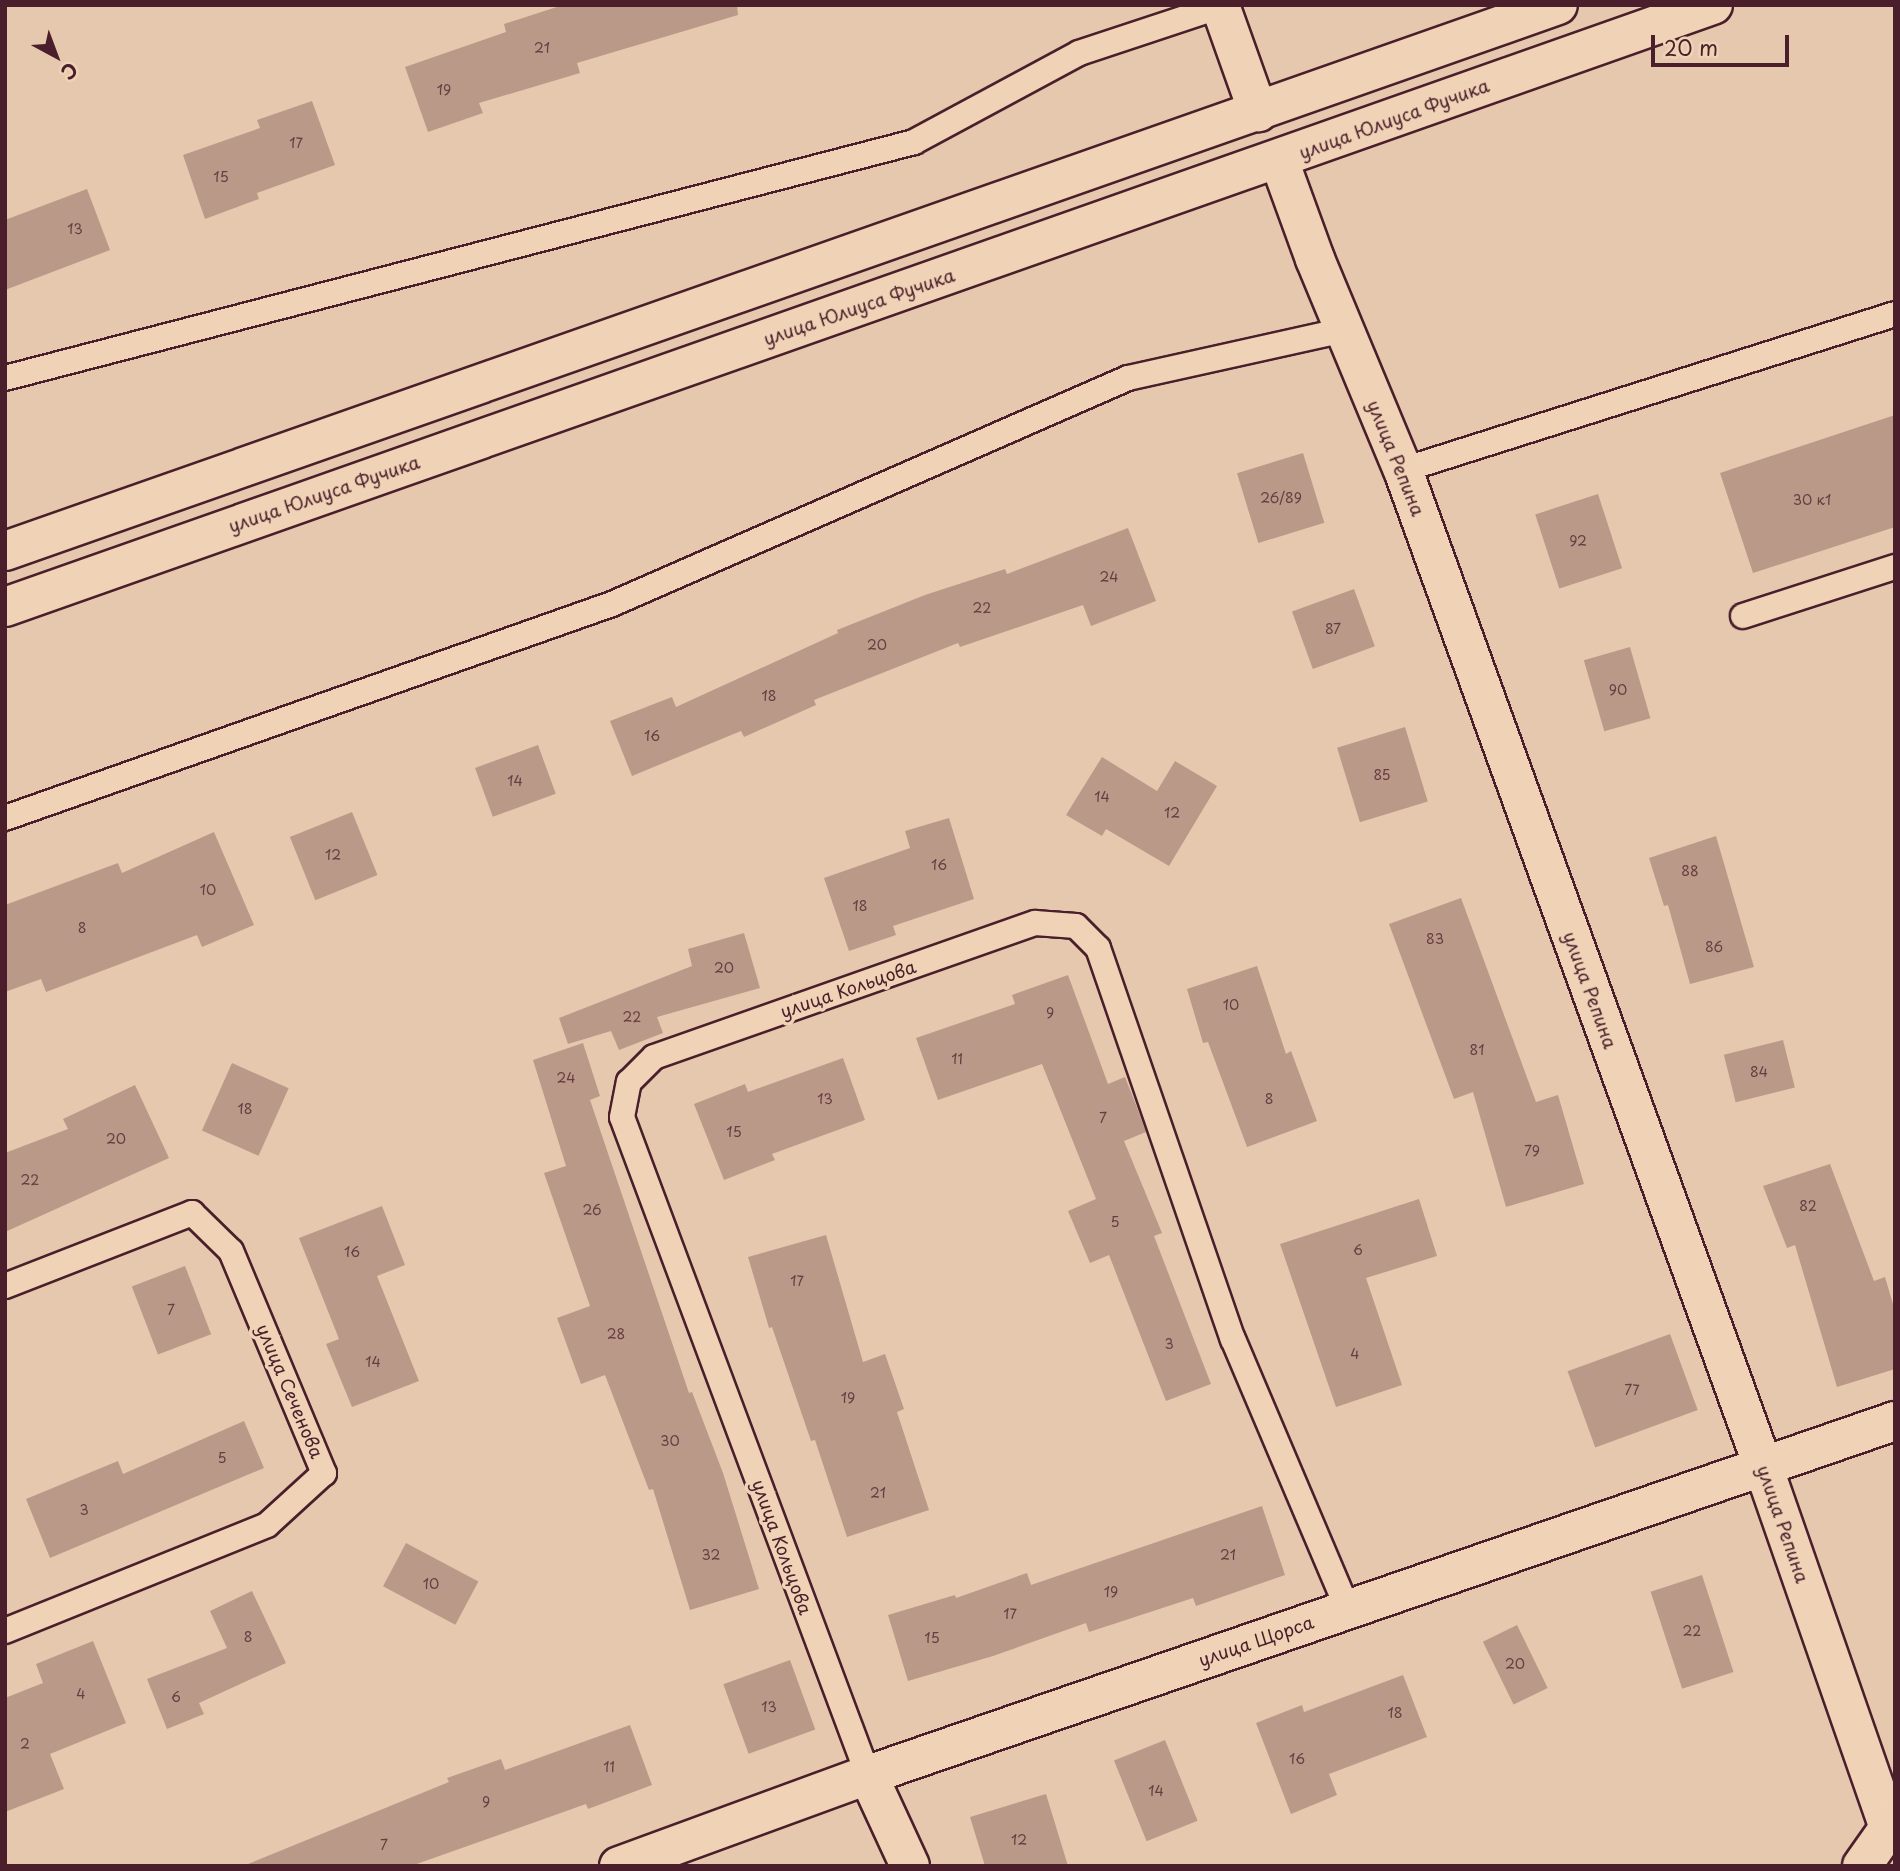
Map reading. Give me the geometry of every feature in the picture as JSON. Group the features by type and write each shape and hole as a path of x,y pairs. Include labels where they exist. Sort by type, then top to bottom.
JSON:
{"main road":[{"path":"5,551 1558,5"},
{"name":"улица Юлиуса Фучика","path":"5,607 1713,5"},
{"path":"1221,6 1258,112"},
{"name":"улица Репина","path":"1279,160 1344,330 1402,470 1891,1822"},
{"name":"улица Щорса","path":"619,1866 868,1775 1895,1422"},
{"path":"868,1775 910,1866"},
{"path":"1863,1866 1891,1822"}],"lane":[{"path":"5,377 914,142 1079,54 1221,6"},
{"path":"1402,470 1895,314"},
{"path":"5,818 612,604 1128,378 1344,330"},
{"path":"1743,616 1895,568"},
{"name":"улица Кольцова","path":"868,1775 622,1117 628,1082 654,1058 1035,923 1076,926 1098,948 1233,1339 1348,1610"},
{"name":"улица Сеченова","path":"5,1286 192,1213 231,1251 324,1473 267,1525 5,1631"}],"building":[{"path":"563,5 737,5 738,15 577,63 580,73 479,103 483,113 428,132 405,67 506,32 504,24"},
{"path":"312,101 335,165 257,193 259,199 205,219 183,155 260,128 257,120"},
{"path":"87,189 110,250 5,290 5,220"},
{"path":"1895,415 1895,527 1753,573 1720,473"},
{"path":"1303,453 1324,523 1258,543 1237,473"},
{"path":"1598,494 1622,568 1559,589 1535,514"},
{"path":"1128,528 1156,601 1091,626 1083,605 960,647 958,643 814,700 816,705 744,737 741,731 632,776 610,721 672,697 676,707 838,633 837,630 925,595 1005,569 1007,574"},
{"path":"1354,589 1375,646 1313,669 1292,612"},
{"path":"1630,647 1650,718 1604,731 1584,660"},
{"path":"1405,727 1428,802 1360,822 1337,748"},
{"path":"538,745 556,794 493,817 475,768"},
{"path":"1102,757 1157,791 1175,761 1217,786 1169,866 1106,829 1102,836 1066,815"},
{"path":"352,812 377,875 315,900 290,837"},
{"path":"949,818 974,899 893,926 896,935 849,951 824,878 910,848 905,831"},
{"path":"214,832 254,925 202,947 197,935 46,992 41,979 5,992 5,905 118,863 122,873"},
{"path":"1716,836 1754,967 1690,984 1668,905 1664,906 1649,858"},
{"path":"1461,898 1536,1102 1558,1095 1584,1184 1506,1207 1473,1092 1454,1099 1389,924"},
{"path":"744,933 760,988 657,1017 663,1033 619,1050 611,1031 568,1044 559,1018 692,966 688,949"},
{"path":"1257,966 1286,1054 1291,1051 1317,1121 1247,1147 1208,1042 1203,1043 1187,989"},
{"path":"1068,975 1108,1084 1125,1077 1146,1132 1124,1141 1162,1233 1154,1236 1211,1384 1166,1401 1109,1255 1090,1263 1068,1211 1096,1199 1042,1064 938,1100 916,1038 1015,1004 1012,995"},
{"path":"1783,1040 1795,1088 1736,1102 1724,1055"},
{"path":"583,1043 600,1096 590,1100 689,1393 692,1392 723,1473 759,1589 690,1610 653,1489 649,1490 605,1375 581,1384 557,1318 590,1306 544,1173 566,1166 533,1060"},
{"path":"843,1058 865,1120 772,1154 775,1160 724,1180 694,1104 745,1084 748,1092"},
{"path":"232,1063 289,1088 259,1156 202,1131"},
{"path":"135,1085 169,1158 5,1232 5,1153 68,1129 63,1119"},
{"path":"1830,1164 1874,1281 1885,1277 1895,1311 1895,1369 1837,1387 1795,1245 1787,1248 1763,1186"},
{"path":"1419,1199 1437,1256 1366,1278 1402,1385 1336,1407 1280,1244"},
{"path":"382,1206 405,1265 377,1276 419,1381 352,1407 326,1344 339,1339 299,1238"},
{"path":"826,1235 863,1362 885,1354 904,1409 897,1412 929,1510 847,1537 815,1440 811,1441 772,1327 769,1328 748,1257"},
{"path":"185,1266 211,1334 158,1355 132,1286"},
{"path":"1670,1334 1698,1410 1595,1447 1568,1371"},
{"path":"244,1421 264,1468 50,1558 26,1499 118,1461 123,1474"},
{"path":"1262,1506 1285,1575 1196,1606 1193,1598 1089,1632 1086,1623 993,1656 908,1681 888,1615 955,1595 956,1598 1027,1573 1031,1585"},
{"path":"406,1543 478,1581 455,1625 383,1586"},
{"path":"1702,1575 1734,1672 1682,1689 1651,1592"},
{"path":"252,1591 286,1663 199,1703 204,1714 167,1729 147,1679 227,1648 210,1611"},
{"path":"1517,1625 1548,1688 1514,1705 1483,1642"},
{"path":"93,1641 126,1723 50,1754 64,1789 5,1812 5,1698 43,1683 36,1664"},
{"path":"790,1660 815,1730 749,1754 723,1684"},
{"path":"1403,1675 1427,1737 1329,1774 1337,1795 1291,1814 1256,1723 1302,1705 1304,1712"},
{"path":"630,1725 652,1785 588,1809 586,1804 411,1866 243,1866 449,1782 447,1778 501,1759 505,1770"},
{"path":"1165,1740 1198,1821 1147,1841 1114,1761"},
{"path":"1046,1794 1068,1866 985,1866 970,1817"}]}
